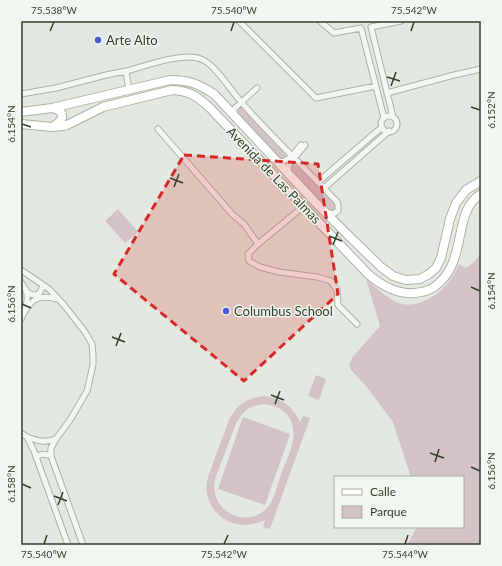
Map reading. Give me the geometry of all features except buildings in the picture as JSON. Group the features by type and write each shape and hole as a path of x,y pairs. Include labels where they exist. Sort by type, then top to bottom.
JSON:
{"main road":[{"name":"Avenida de Las Palmas","path":"21,112 52,108 170,80 182,80 198,85 214,94 277,162 354,241 387,272 393,276 406,280 415,280 425,276 436,268 441,258 450,219 456,203 466,190 481,181"},
{"name":"Avenida de Las Palmas","path":"21,124 57,127 67,125 103,107 172,90 193,94 210,108 368,274 383,286 400,292 416,293 431,289 447,275 457,252 464,216 474,199 481,194"},
{"path":"52,108 60,110 62,118 52,127"}],"street":[{"path":"239,21 316,98 376,86"},
{"path":"320,21 334,33 361,28 384,118"},
{"path":"324,188 396,126 396,121 393,117 370,27 401,21"},
{"path":"21,94 56,88 177,58 194,57 202,59 216,70 241,102 324,188 339,208 338,211 333,214 322,208"},
{"path":"387,94 481,69"},
{"path":"126,71 129,90"},
{"path":"236,118 234,109 257,88"},
{"path":"318,182 382,127 381,123 384,118 389,116 393,117"},
{"path":"382,127 389,131"},
{"path":"158,129 233,215 244,224 258,244"},
{"path":"289,174 288,168 293,156 303,144"},
{"path":"277,162 284,162 293,156"},
{"path":"304,206 258,244 248,254 249,261 260,267 279,272 317,277 331,281 337,290 338,305 357,324"},
{"path":"21,270 43,285 59,300 77,320 92,344 92,365 87,391 51,448 51,456 83,545"},
{"path":"21,282 26,291 34,296 38,295 42,290 43,285"},
{"path":"24,313 26,291"},
{"path":"21,319 27,306 39,297 50,297 59,300"},
{"path":"21,433 39,442 56,439"},
{"path":"27,437 36,457 68,545"},
{"path":"36,457 44,454 51,456"}],"highlighted area":[{"path":"184,155 318,164 338,294 244,381 114,274"}],"green space":[{"path":"240,107 245,108 285,153 286,158 283,160 280,159 238,114"},
{"path":"293,165 298,166 336,205 337,208 335,211 330,210 292,173 290,170"},
{"path":"118,209 138,232 125,243 105,221"},
{"path":"481,253 481,545 407,545 416,528 464,528 464,476 411,476 393,422 366,386 351,370 349,365 352,358 380,326 366,279 390,299 399,303 420,303 432,297 448,283 459,264 466,268 474,262"},
{"path":"316,375 326,379 319,400 308,396"},
{"path":"270,397 281,401 294,411 300,422 303,416 310,418 270,529 263,527 265,520 255,524 241,525 221,517 210,504 206,487 229,420 239,406 252,398","holes":["264,404 274,406 286,413 292,423 292,445 274,496 268,507 255,516 240,517 228,512 220,504 215,493 215,478 235,426 240,417 246,410 254,406"]},
{"path":"243,417 290,434 265,505 218,489"}],"place":[{"name":"Arte Alto","path":"98,40"},
{"name":"Columbus School","path":"226,311"}]}
